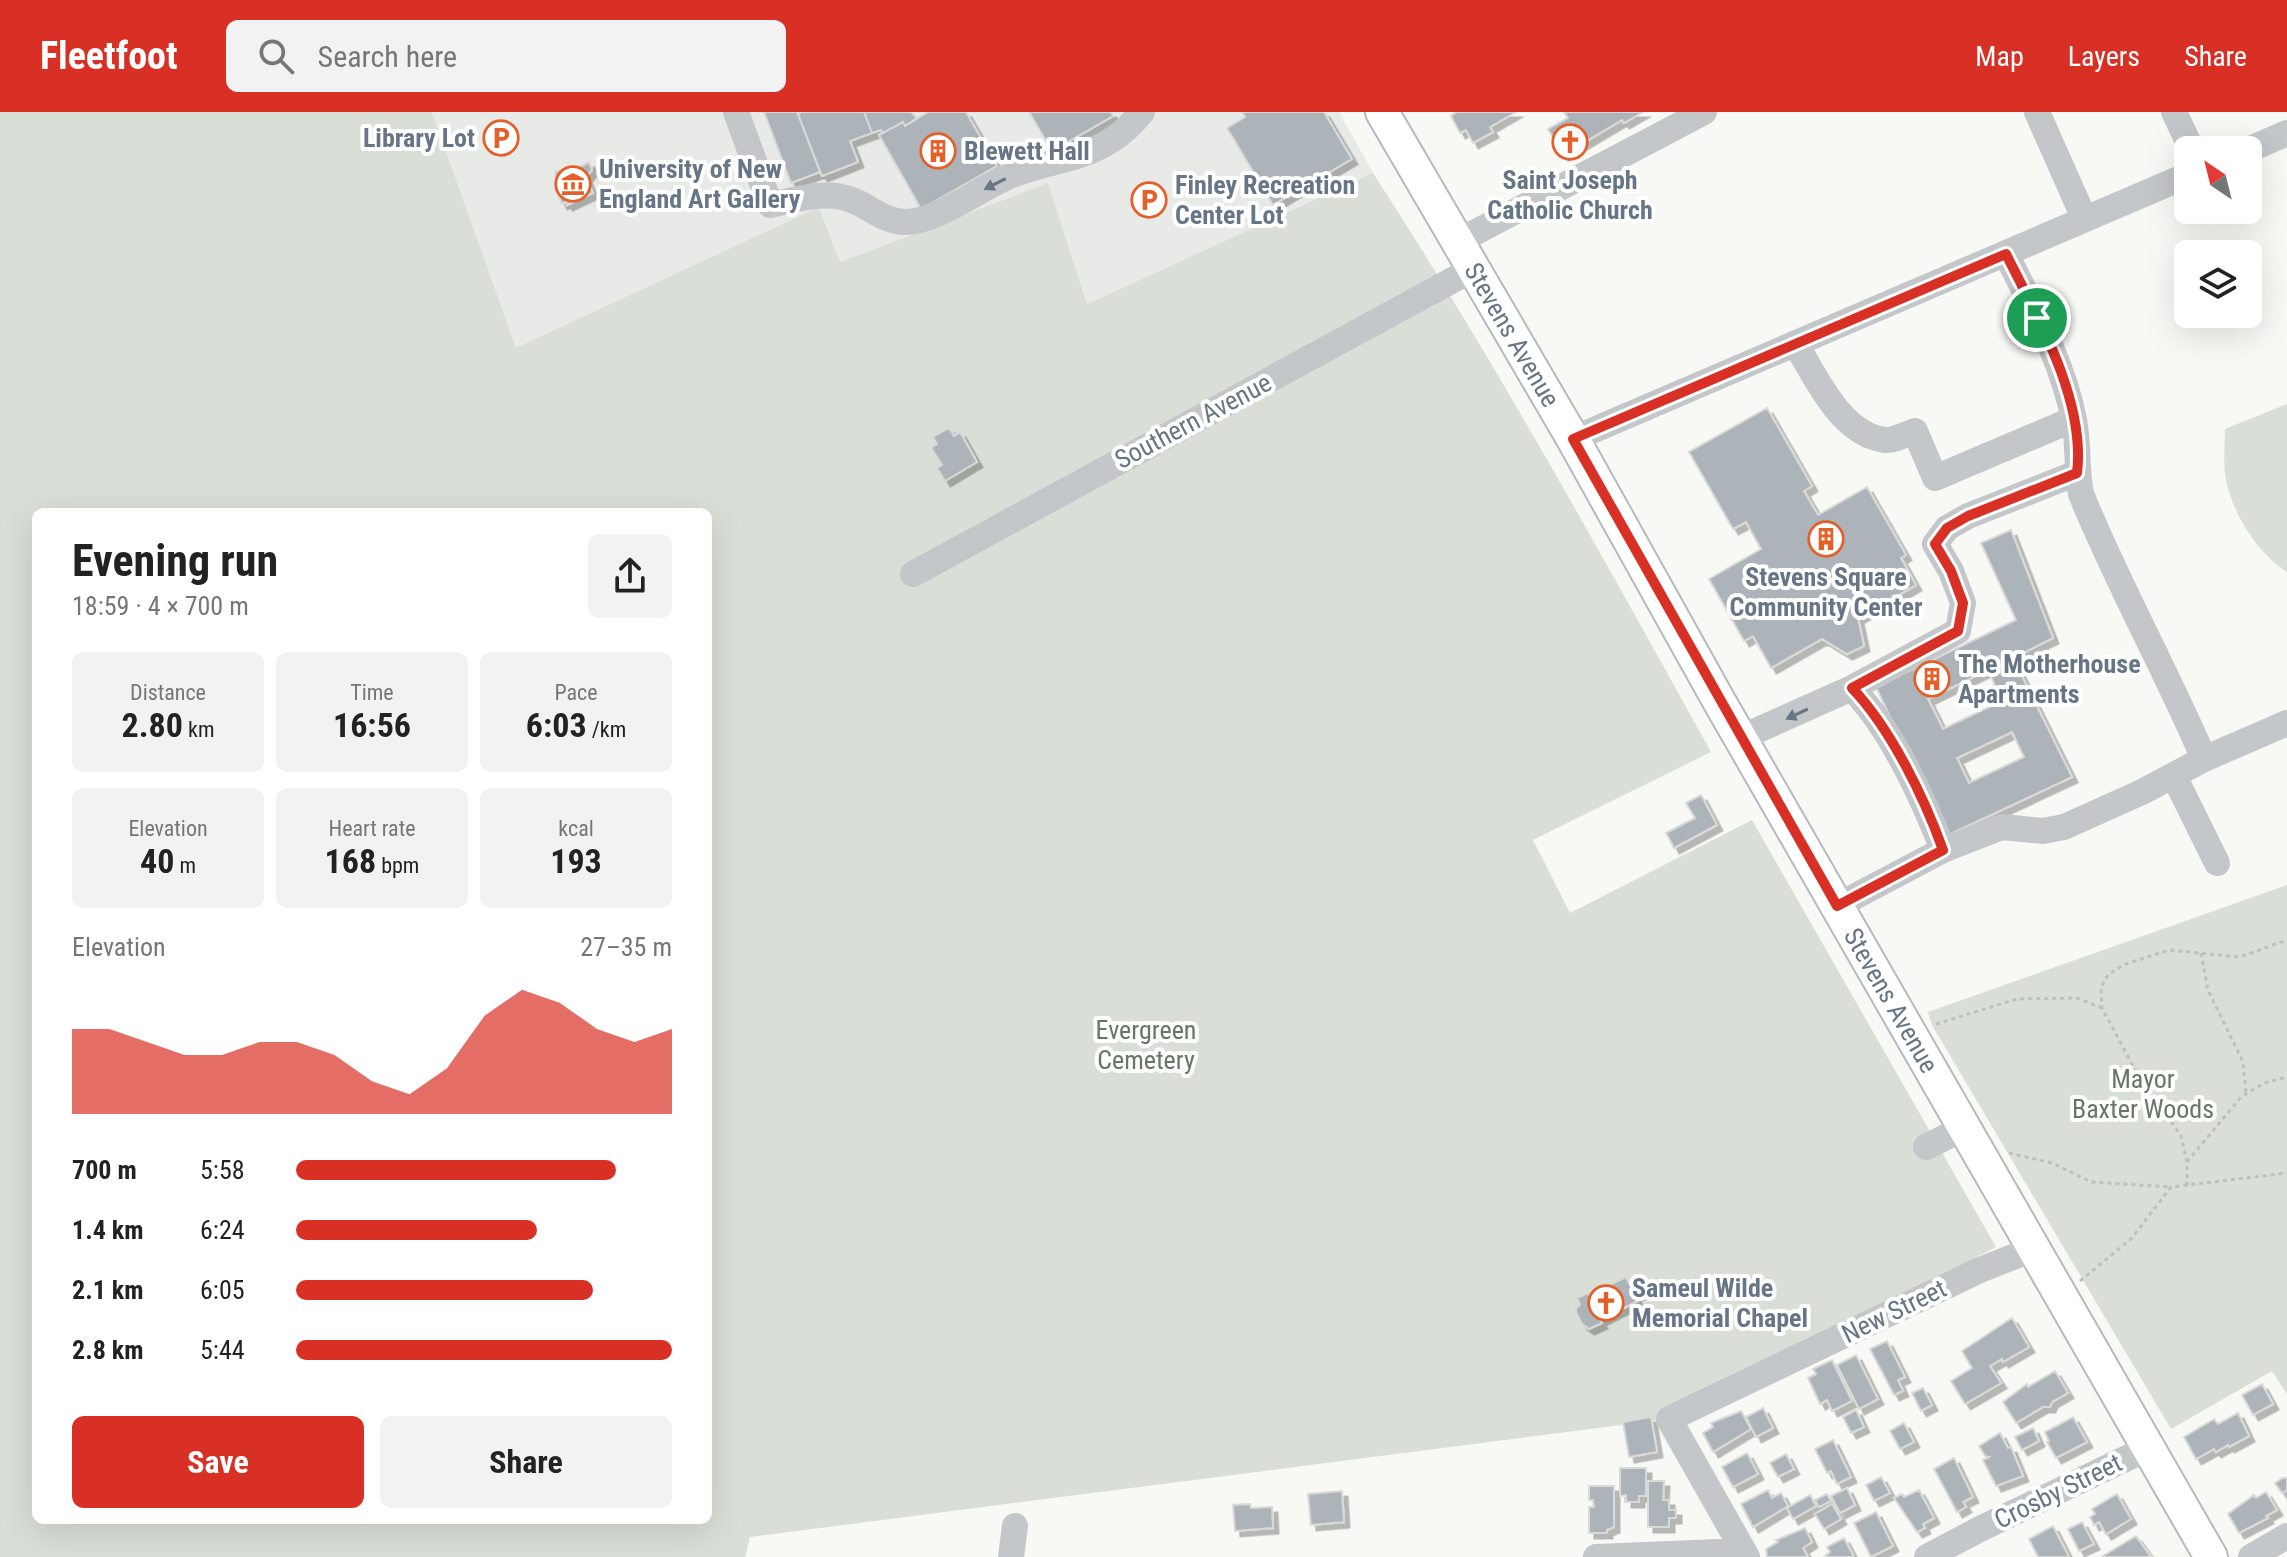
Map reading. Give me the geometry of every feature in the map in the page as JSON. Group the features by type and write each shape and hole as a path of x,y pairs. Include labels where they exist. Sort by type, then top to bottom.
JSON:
{"main road":[{"name":"Stevens Avenue","path":"1382,112 1573,439 1740,738 2210,1557"}],"street":[{"path":"736,112 770,205 833,194 852,200 888,219 907,222 941,212 1012,175 1068,159 1112,140 1133,124 1142,112"},
{"name":"Southern Avenue","path":"913,574 1465,255 1704,112"},
{"path":"2037,112 2084,218"},
{"path":"2174,112 2185,136"},
{"path":"2262,144 2287,133"},
{"path":"1573,439 2174,181"},
{"path":"2006,254 2057,364 2074,419 2081,494 2139,623 2174,688 2204,759"},
{"path":"1796,345 1840,413 1860,431 1887,440 1915,431 1935,478 2074,419"},
{"path":"1740,738 1852,688 1958,631 1963,603 1951,571 1935,544 1947,528 1968,516 2077,473"},
{"path":"1852,688 1870,707 1926,805 1943,850"},
{"path":"1837,906 1943,850 2002,827 2043,831 2064,827 2204,759 2287,723"},
{"path":"2174,776 2217,863"},
{"path":"1926,1147 1964,1128"},
{"name":"New Street","path":"1745,1554 1669,1419 1980,1270 2033,1249"},
{"name":"Crosby Street","path":"1927,1557 2148,1448"},
{"path":"1011,1557 1015,1526"},
{"path":"2251,1557 2287,1536"},
{"path":"1596,1557 1745,1554"}],"path":[{"path":"2187,1186 2187,1162 2181,1136 2133,1066 2102,1008 2101,988 2108,975 2123,965 2169,950 2240,957 2287,940"},
{"path":"2201,953 2208,990 2243,1062 2246,1094"},
{"path":"1932,1025 2017,999 2077,998 2102,1008"},
{"path":"2187,1162 2241,1097 2264,1083 2287,1077"},
{"path":"2005,1152 2052,1163 2091,1182 2171,1187 2287,1173"},
{"path":"2080,1281 2131,1239 2171,1187"}],"shaded area":[{"path":"432,112 1339,112 1373,173 1087,304 1048,184 840,262 819,207 516,349"}],"green space":[{"name":"Evergreen Cemetery","path":"0,112 432,112 516,348 819,207 840,262 1048,183 1087,304 1373,173 1505,387 1711,752 1533,840 1570,913 1752,820 1996,1247 1669,1419 750,1537 745,1557 0,1557"},
{"path":"2287,404 2287,572 2256,544 2240,519 2229,493 2224,461 2225,429"},
{"name":"Mayor Baxter Woods","path":"2287,885 2287,1394 2272,1371 2171,1429 1932,1025 1928,1012"}],"building":[{"path":"764,112 797,112 820,172 791,183"},
{"path":"864,112 872,133 850,141 858,162 822,176 798,114"},
{"path":"864,112 911,112 917,118 905,126 903,122 883,133 881,130 872,133"},
{"name":"Blewett Hall","path":"928,112 966,112 997,166 921,209 879,135 903,122 905,126"},
{"path":"1029,112 1111,112 1113,116 1052,151"},
{"path":"1242,112 1324,112 1352,159 1273,205 1227,128 1245,117"},
{"name":"Saint Joseph Catholic Church","path":"1456,112 1516,112 1490,127 1493,132 1473,143 1466,130 1460,133 1451,116"},
{"name":"Saint Joseph Catholic Church","path":"1564,112 1643,112 1624,123 1622,120 1563,155 1548,129 1568,118"},
{"name":"University of New England Art Gallery","path":"589,162 592,170 586,177 593,193 567,205 566,202 562,204 556,191 559,189 555,172 564,169 566,174"},
{"name":"Stevens Square Community Center","path":"1767,408 1812,486 1804,491 1818,515 1867,487 1906,555 1901,558 1916,585 1858,618 1864,646 1847,654 1822,639 1771,668 1753,636 1744,641 1709,579 1761,549 1746,522 1733,529 1689,452"},
{"path":"949,428 954,436 960,432 977,462 945,481 937,468 942,465 931,448 937,444 933,437"},
{"name":"The Motherhouse Apartments","path":"2011,530 2053,638 2013,658 2072,777 1946,836 1876,687 2016,620 1981,543","holes":["1988,670 2002,701 1943,729 1928,699","2012,732 2024,757 1969,783 1957,758"]},
{"path":"1701,795 1717,825 1674,848 1666,833 1695,818 1686,803"},
{"name":"Sameul Wilde Memorial Chapel","path":"1626,1277 1630,1285 1642,1279 1647,1289 1635,1296 1638,1301 1589,1329 1582,1324 1576,1312 1580,1305 1577,1298"},
{"path":"2012,1318 2029,1347 1990,1366 2001,1383 1965,1404 1951,1381 1972,1368 1962,1351"},
{"path":"1887,1341 1905,1377 1898,1380 1903,1391 1894,1395 1870,1349"},
{"path":"1856,1355 1878,1399 1859,1409 1837,1365"},
{"path":"1832,1360 1852,1401 1832,1411 1827,1400 1820,1404 1808,1378 1816,1374 1813,1369"},
{"path":"2055,1371 2068,1393 2052,1402 2050,1407 2043,1407 2016,1423 2003,1402 2027,1384 2028,1387"},
{"path":"2262,1384 2273,1404 2253,1415 2242,1395"},
{"path":"1923,1388 1932,1405 1921,1411 1912,1393"},
{"path":"1763,1408 1773,1428 1756,1437 1746,1417"},
{"path":"1856,1410 1864,1427 1851,1433 1843,1417"},
{"path":"1741,1411 1751,1429 1713,1452 1703,1433 1713,1427 1711,1423"},
{"path":"2238,1413 2249,1436 2196,1459 2184,1437 2214,1419 2218,1424"},
{"path":"1651,1417 1657,1452 1629,1457 1623,1422"},
{"path":"2073,1417 2087,1442 2056,1458 2045,1432"},
{"path":"1904,1423 1914,1442 1900,1449 1890,1431"},
{"path":"2033,1428 2039,1441 2022,1450 2015,1437"},
{"path":"2000,1433 2008,1448 2011,1447 2023,1476 1996,1486 1983,1460 1989,1457 1979,1446"},
{"path":"1833,1440 1851,1477 1837,1484 1831,1471 1827,1473 1815,1449"},
{"path":"1747,1453 1758,1474 1733,1487 1722,1467"},
{"path":"1786,1454 1794,1469 1778,1477 1770,1463"},
{"path":"1954,1458 1973,1497 1963,1502 1966,1507 1957,1512 1934,1469"},
{"path":"1620,1468 1646,1468 1646,1496 1639,1496 1639,1502 1626,1502 1626,1495 1620,1496"},
{"path":"1881,1477 1890,1493 1874,1501 1866,1485"},
{"path":"2287,1478 2287,1490 2282,1493 2275,1483"},
{"path":"1648,1481 1664,1481 1663,1500 1669,1500 1669,1510 1676,1510 1676,1518 1669,1518 1669,1527 1648,1527"},
{"path":"1589,1486 1614,1486 1614,1527 1607,1533 1589,1533 1589,1507 1594,1507 1593,1500 1589,1500"},
{"path":"1847,1488 1855,1505 1840,1513 1831,1496"},
{"path":"1768,1490 1772,1498 1781,1493 1788,1506 1753,1527 1741,1504"},
{"path":"1919,1490 1934,1518 1917,1532 1894,1498"},
{"path":"1342,1491 1344,1522 1311,1525 1308,1494"},
{"path":"2266,1492 2277,1510 2239,1533 2228,1514 2254,1495 2256,1498"},
{"path":"1827,1494 1831,1501 1819,1507 1815,1500"},
{"path":"2117,1494 2131,1519 2106,1534 2099,1522 2094,1525 2090,1517 2095,1514 2092,1509"},
{"path":"1810,1495 1816,1506 1793,1519 1787,1508"},
{"path":"1250,1504 1251,1508 1272,1507 1273,1528 1235,1531 1233,1505"},
{"path":"1832,1504 1841,1519 1824,1529 1815,1514"},
{"path":"1876,1512 1893,1546 1871,1557 1854,1523"},
{"path":"2082,1522 2094,1544 2079,1551 2068,1529"},
{"path":"2053,1526 2069,1557 2038,1557 2029,1539"},
{"path":"1805,1528 1812,1542 1803,1548 1808,1557 1767,1557 1766,1549 1778,1542 1776,1540"},
{"path":"2136,1536 2151,1557 2103,1556"},
{"path":"1844,1538 1854,1557 1824,1557 1830,1552 1827,1547"}],"place":[{"name":"Library Lot","path":"501,138"},
{"name":"Saint Joseph Catholic Church","path":"1570,142"},
{"name":"Blewett Hall","path":"938,151"},
{"name":"University of New England Art Gallery","path":"573,184"},
{"name":"Finley Recreation Center Lot","path":"1149,200"},
{"name":"Stevens Square Community Center","path":"1826,539"},
{"name":"The Motherhouse Apartments","path":"1932,679"},
{"name":"Sameul Wilde Memorial Chapel","path":"1606,1303"}],"route":[{"path":"2006,254 2037,318 2057,364 2074,419 2079,460 2077,473 1968,516 1947,528 1935,544 1951,571 1963,603 1958,631 1852,688 1870,707 1926,805 1943,850 1837,906 1573,439 2006,254"}]}
